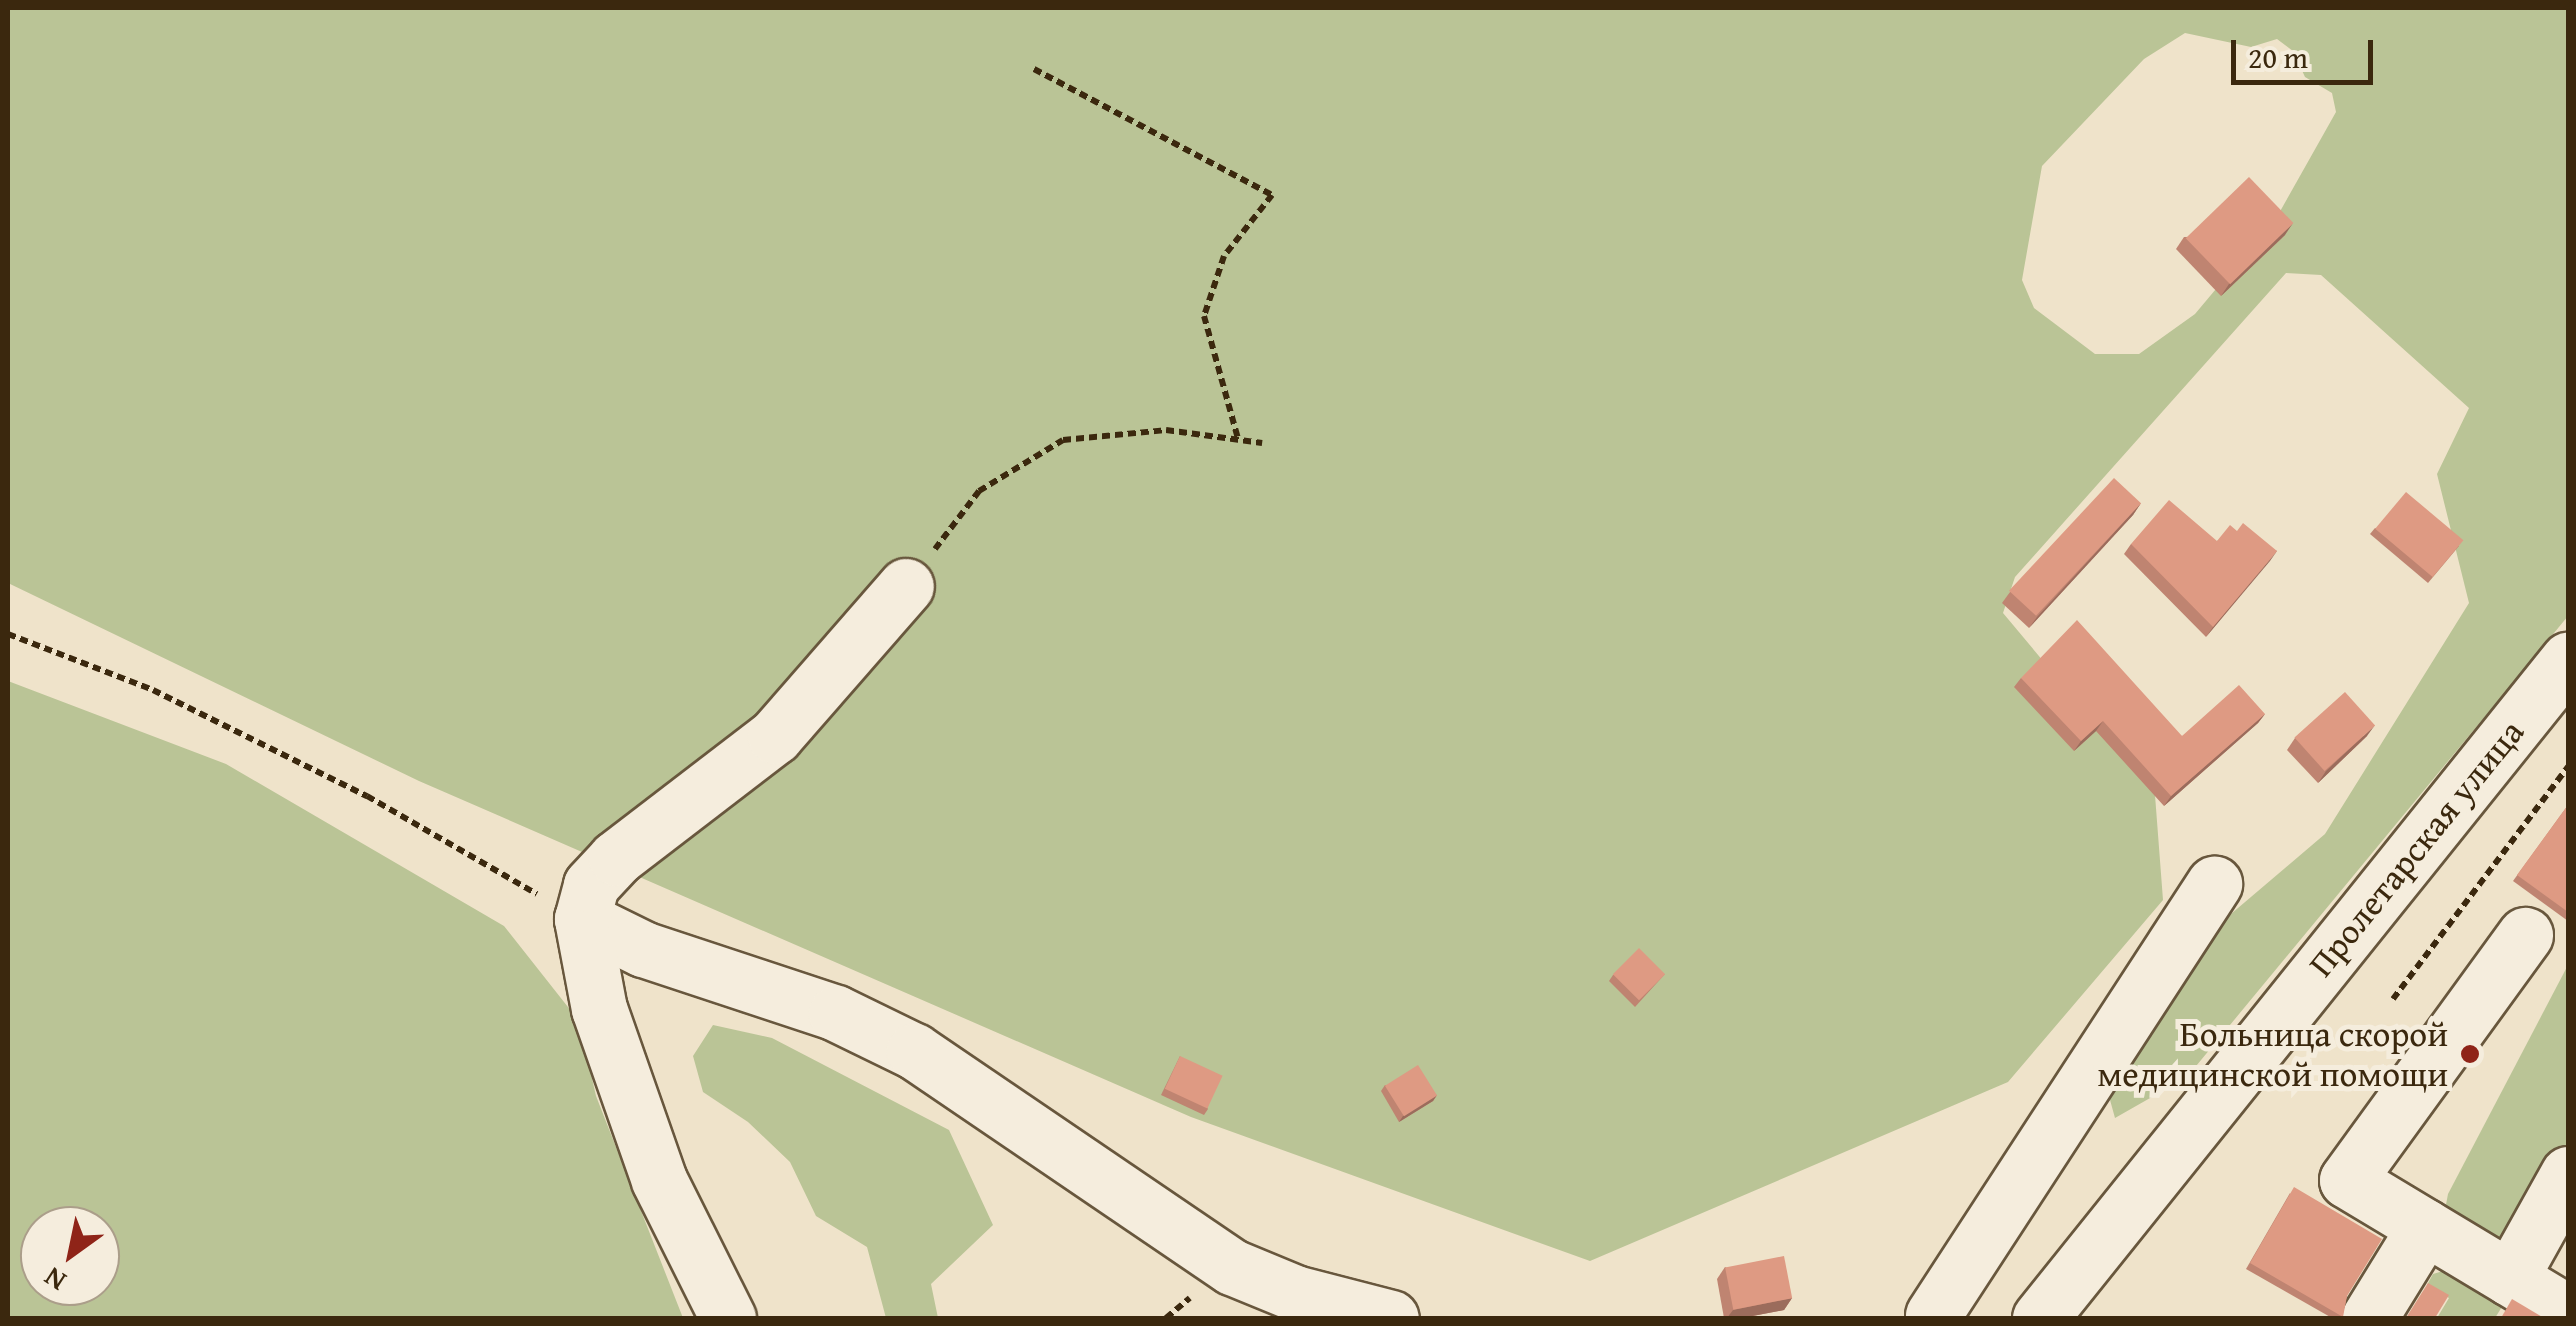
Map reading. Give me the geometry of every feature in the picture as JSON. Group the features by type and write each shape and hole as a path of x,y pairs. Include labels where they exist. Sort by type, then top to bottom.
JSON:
{"street":[{"path":"728,1318 659,1180 599,1009 582,918 590,885 616,858 774,736 906,586"},
{"name":"Пролетарская улица","path":"2040,1318 2568,660"},
{"path":"1950,1317 2214,884"},
{"path":"582,918 644,949 836,1013 914,1050 1232,1268 1295,1294 1391,1318"},
{"path":"2525,935 2347,1180 2568,1312"},
{"path":"2510,1278 2568,1174"},
{"path":"2369,1318 2424,1227"}],"path":[{"path":"1034,69 1272,194 1224,256 1204,316 1238,440"},
{"path":"906,586 979,492 1064,440 1166,430 1262,443"},
{"path":"8,634 153,690 366,796 582,918"},
{"path":"2393,999 2568,768"}],"green space":[{"path":"8,8 2568,8 2568,616 2187,1077 2115,1118 2107,1089 2218,925 2325,834 2469,603 2437,474 2469,408 2321,275 2286,273 2015,577 2003,613 2155,795 2163,900 2008,1082 1590,1261 1191,1117 419,781 8,583","holes":["2185,33 2251,47 2277,39 2293,51 2305,77 2332,93 2336,112 2278,215 2195,314 2139,354 2095,354 2034,308 2022,280 2042,166 2144,59"]},
{"path":"8,681 226,764 504,926 579,1021 596,1096 683,1318 8,1318"},
{"path":"2568,965 2568,1146 2524,1224 2497,1248 2444,1215 2448,1194"},
{"path":"713,1025 772,1038 949,1130 993,1225 931,1284 938,1318 886,1318 867,1247 816,1216 790,1162 748,1122 703,1092 693,1056"},
{"path":"2460,1266 2505,1302 2495,1318 2437,1318 2449,1298 2427,1285 2433,1274"}],"building":[{"path":"2249,177 2293,223 2230,284 2186,238"},
{"path":"2114,478 2141,503 2036,616 2009,591"},
{"path":"2406,492 2463,540 2433,577 2375,529"},
{"path":"2169,500 2217,541 2230,525 2237,531 2243,523 2277,551 2213,627 2131,544"},
{"path":"2077,620 2182,736 2239,685 2265,714 2171,796 2103,721 2081,741 2021,678"},
{"path":"2345,692 2375,725 2325,771 2294,738"},
{"path":"2568,805 2568,912 2517,875"},
{"path":"1639,948 1665,974 1639,1000 1613,974"},
{"path":"1180,1056 1223,1076 1207,1108 1165,1089"},
{"path":"1418,1065 1437,1096 1404,1116 1385,1086"},
{"path":"2294,1187 2382,1239 2347,1296 2343,1317 2250,1263"},
{"path":"1784,1256 1792,1298 1733,1310 1725,1267"},
{"path":"2428,1283 2449,1295 2435,1318 2406,1318"},
{"path":"2512,1299 2544,1318 2501,1318"}],"place":[{"name":"Больница скорой медицинской помощи","path":"2470,1054"}]}
